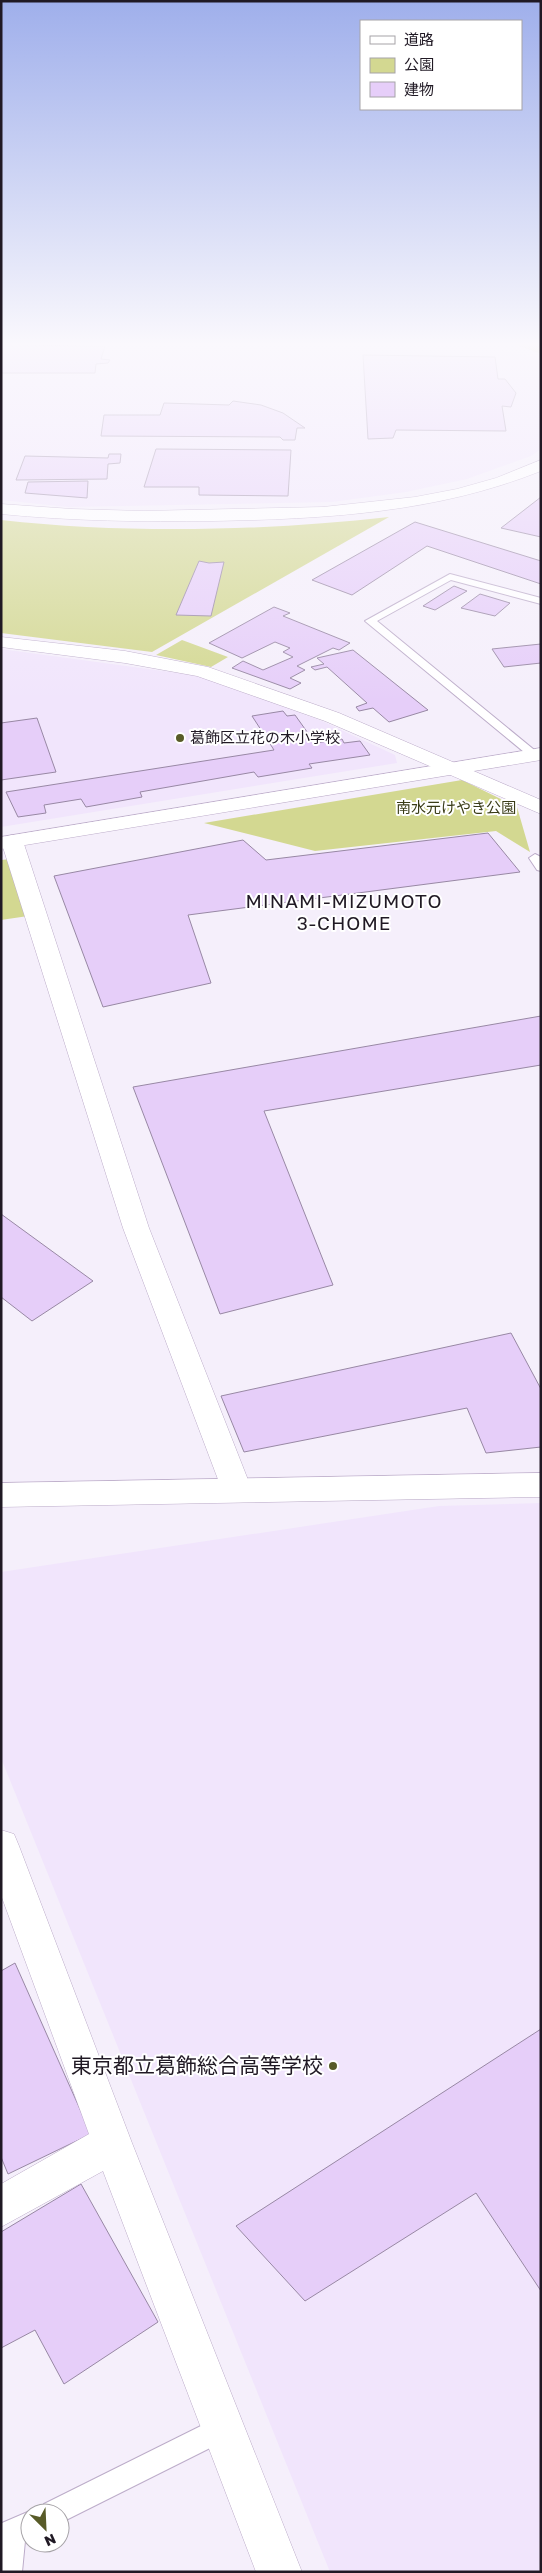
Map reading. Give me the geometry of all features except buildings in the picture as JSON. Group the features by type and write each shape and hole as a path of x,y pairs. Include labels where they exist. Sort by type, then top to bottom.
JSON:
{"street":[{"path":"1,509 88,516 255,515 336,511 402,503 458,492 541,464"},
{"path":"1,642 126,657 201,671 332,717 541,808"},
{"path":"236,1490 136,1228 7,842 538,755"},
{"path":"1,1495 541,1485"},
{"path":"5,1868 279,2572"},
{"path":"1,2207 112,2143"}],"lane":[{"path":"538,755 370,621 450,577 541,601"},
{"path":"70,2504 223,2428"},
{"path":"8,2572 12,2533 20,2529"}],"shaded area":[{"path":"1,462 514,462 467,479 406,492 332,502 68,507 1,500"},
{"name":"葛飾区立花の木小学校","path":"1,649 200,676 322,721 395,755 397,763 1,827"},
{"name":"東京都立葛飾総合高等学校","path":"541,1503 541,2572 330,2572 1,1758 1,1572 439,1506"}],"green space":[{"path":"389,517 152,652 1,633 1,520 97,527 195,529 293,525"},
{"path":"182,640 228,657 211,667 156,655"},
{"name":"南水元けやき公園","path":"462,780 517,807 530,852 496,831 315,851 204,823"},
{"path":"12,859 28,916 1,920 1,860"}],"place":[{"name":"葛飾区立花の木小学校","path":"180,738"},
{"name":"東京都立葛飾総合高等学校","path":"333,2066"}],"district":[{"name":"MINAMI-MIZUMOTO 3-CHOME","path":"344,912"}]}
